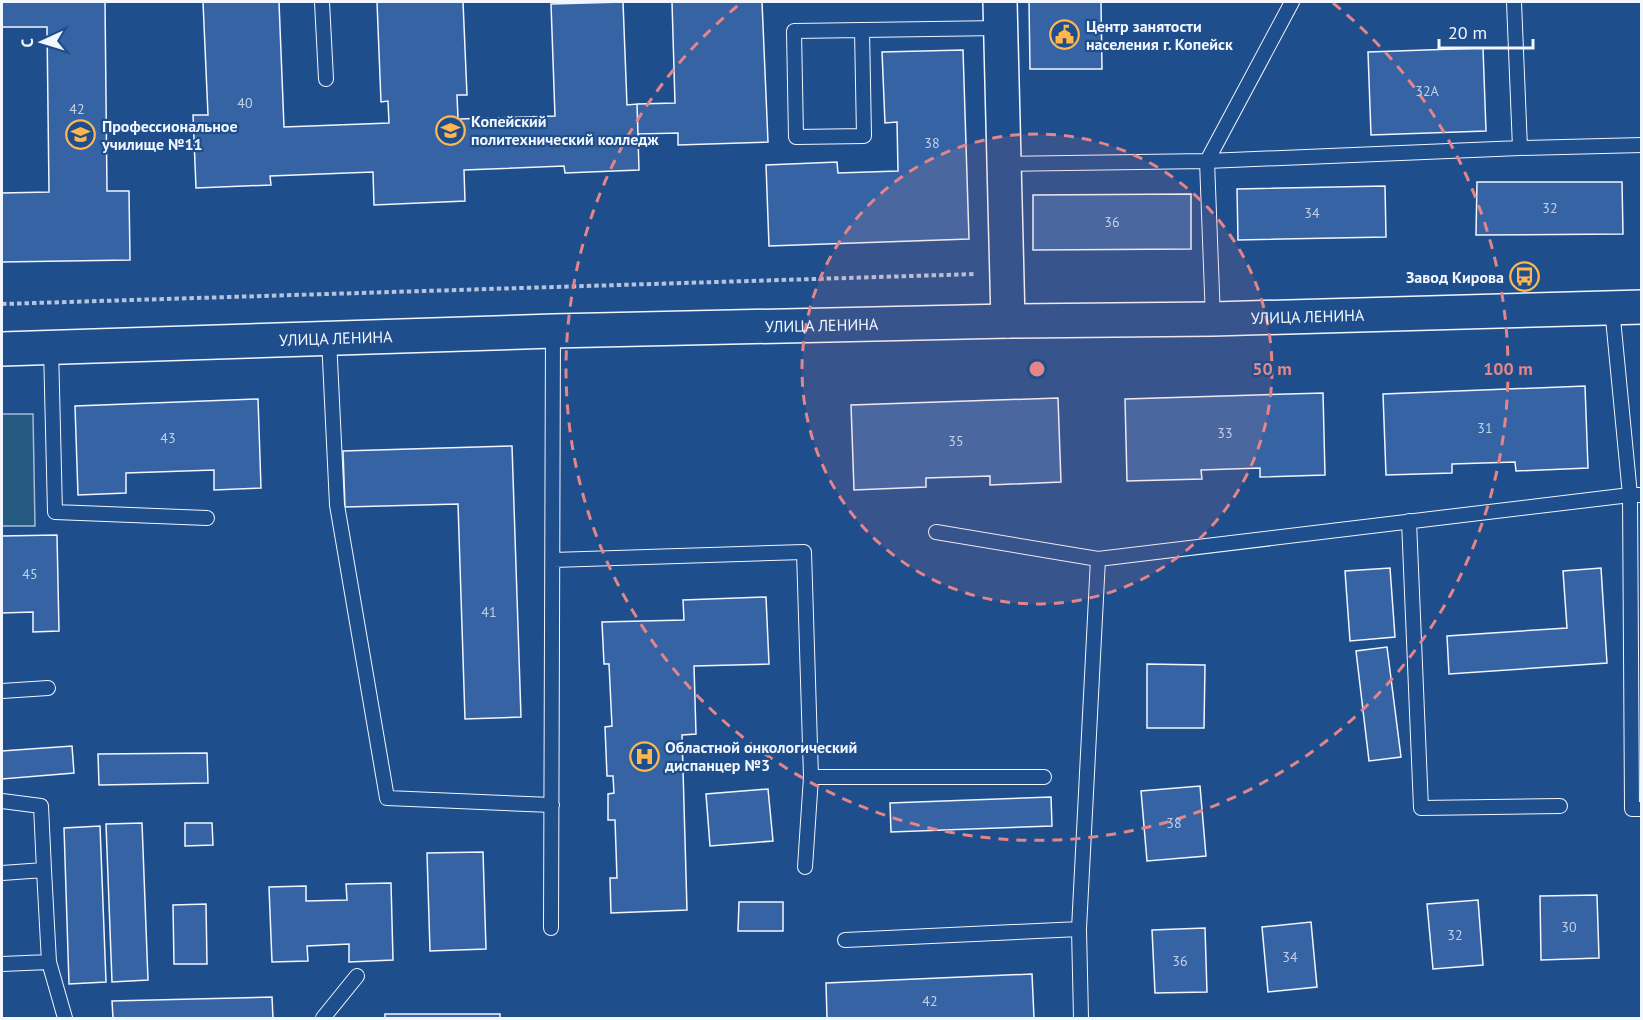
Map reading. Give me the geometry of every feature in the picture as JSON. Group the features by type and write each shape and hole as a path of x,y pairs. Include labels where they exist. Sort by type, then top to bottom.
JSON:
{"street":[{"path":"1000,15 1008,321"},
{"name":"УЛИЦА ЛЕНИНА","path":"2,349 553,331 1213,319 1627,308"}],"lane":[{"path":"322,2 326,79"},
{"path":"1213,319 1207,161 1292,2"},
{"path":"1514,2 1520,148"},
{"path":"862,30 864,136 796,137 794,32 862,30 1000,15"},
{"path":"1004,164 1207,161 1641,145"},
{"path":"1627,308 1636,495 1632,809 1641,809"},
{"path":"551,928 553,331"},
{"path":"329,339 337,505 387,798 552,805"},
{"path":"51,348 55,512 207,518"},
{"path":"936,532 1098,559 1636,495"},
{"path":"1409,521 1420,808 1560,806"},
{"path":"553,560 804,552 811,777 805,867"},
{"path":"1081,1018 1079,929 1098,559"},
{"path":"2,691 48,688"},
{"path":"811,777 1044,777"},
{"path":"2,801 41,806 50,962 65,1018"},
{"path":"2,873 44,870"},
{"path":"845,940 1079,929"},
{"path":"2,964 50,962"},
{"path":"324,1018 357,975"}],"path":[{"path":"2,304 1006,273"}],"shaded area":[{"path":"2,414 33,414 35,526 2,526"}],"building":[{"path":"2,2 105,2 107,191 129,191 130,260 2,262 2,193 49,192 47,27 2,27"},
{"path":"203,2 279,2 284,127 389,123 388,101 381,102 377,2 463,2 467,95 457,95 458,119 555,116 551,4 623,2 627,105 637,104 639,170 565,173 564,166 464,170 465,201 374,205 373,172 270,176 271,185 196,188 193,115 208,115"},
{"path":"672,2 762,2 768,142 678,145 678,133 638,134 637,104 675,103"},
{"name":"Центр занятости населения г. Копейск","path":"1029,2 1101,2 1102,69 1030,69"},
{"path":"1483,48 1486,131 1371,135 1368,52"},
{"path":"963,50 969,239 769,246 766,165 837,162 838,173 898,171 897,122 885,123 882,52"},
{"path":"1477,182 1622,182 1623,234 1476,235"},
{"path":"1385,186 1386,237 1238,240 1237,189"},
{"path":"1191,194 1191,249 1033,250 1033,195"},
{"path":"1585,386 1588,468 1516,471 1515,462 1452,464 1452,473 1386,475 1383,394"},
{"path":"1323,393 1325,475 1260,477 1260,468 1201,470 1202,479 1127,481 1125,399"},
{"path":"1058,398 1061,482 990,485 990,476 926,478 926,487 854,490 851,405"},
{"path":"258,399 261,488 214,490 214,470 126,473 126,493 78,495 75,406"},
{"path":"512,446 521,717 465,719 458,504 345,507 343,451"},
{"path":"57,535 59,631 33,632 33,612 2,613 2,536"},
{"path":"1390,568 1395,637 1350,641 1345,571"},
{"path":"1601,568 1607,663 1449,674 1447,636 1567,628 1563,571"},
{"name":"Областной онкологический диспанцер №3","path":"766,597 769,664 694,666 696,734 682,735 687,910 611,913 610,878 617,878 615,820 608,820 608,794 614,793 613,776 607,776 605,727 612,726 609,664 604,664 602,622 684,620 683,600"},
{"path":"1387,647 1401,757 1369,761 1356,651"},
{"path":"1147,664 1205,665 1204,728 1147,728"},
{"path":"72,746 74,773 2,779 2,751"},
{"path":"207,753 208,783 99,785 98,754"},
{"path":"1200,786 1206,856 1147,861 1141,791"},
{"path":"768,789 773,841 710,846 706,794"},
{"path":"1051,797 1052,826 891,832 890,803"},
{"path":"142,823 148,980 112,982 106,824"},
{"path":"185,823 212,823 213,845 185,846"},
{"path":"100,826 106,982 69,984 64,828"},
{"path":"483,852 486,949 430,951 427,853"},
{"path":"391,883 393,960 349,962 349,944 307,946 308,961 272,962 269,887 306,886 306,901 347,900 346,884"},
{"path":"1597,895 1599,958 1541,960 1540,896"},
{"path":"1478,900 1483,965 1433,969 1427,904"},
{"path":"739,902 783,902 783,931 738,931"},
{"path":"206,904 207,964 174,964 173,905"},
{"path":"1311,922 1317,987 1268,992 1262,927"},
{"path":"1205,928 1207,992 1155,993 1152,930"},
{"path":"1032,974 1034,1018 827,1018 826,983"},
{"path":"272,997 273,1018 113,1018 112,1001"},
{"path":"385,1014 500,1014 500,1018 385,1018"}],"place":[{"name":"Центр занятости населения г. Копейск","path":"1065,35"},
{"name":"Копейский политехнический колледж","path":"450,130"},
{"name":"Профессиональное училище №11","path":"81,135"},
{"name":"Завод Кирова","path":"1525,277"},
{"name":"Областной онкологический диспанцер №3","path":"644,756"}]}
